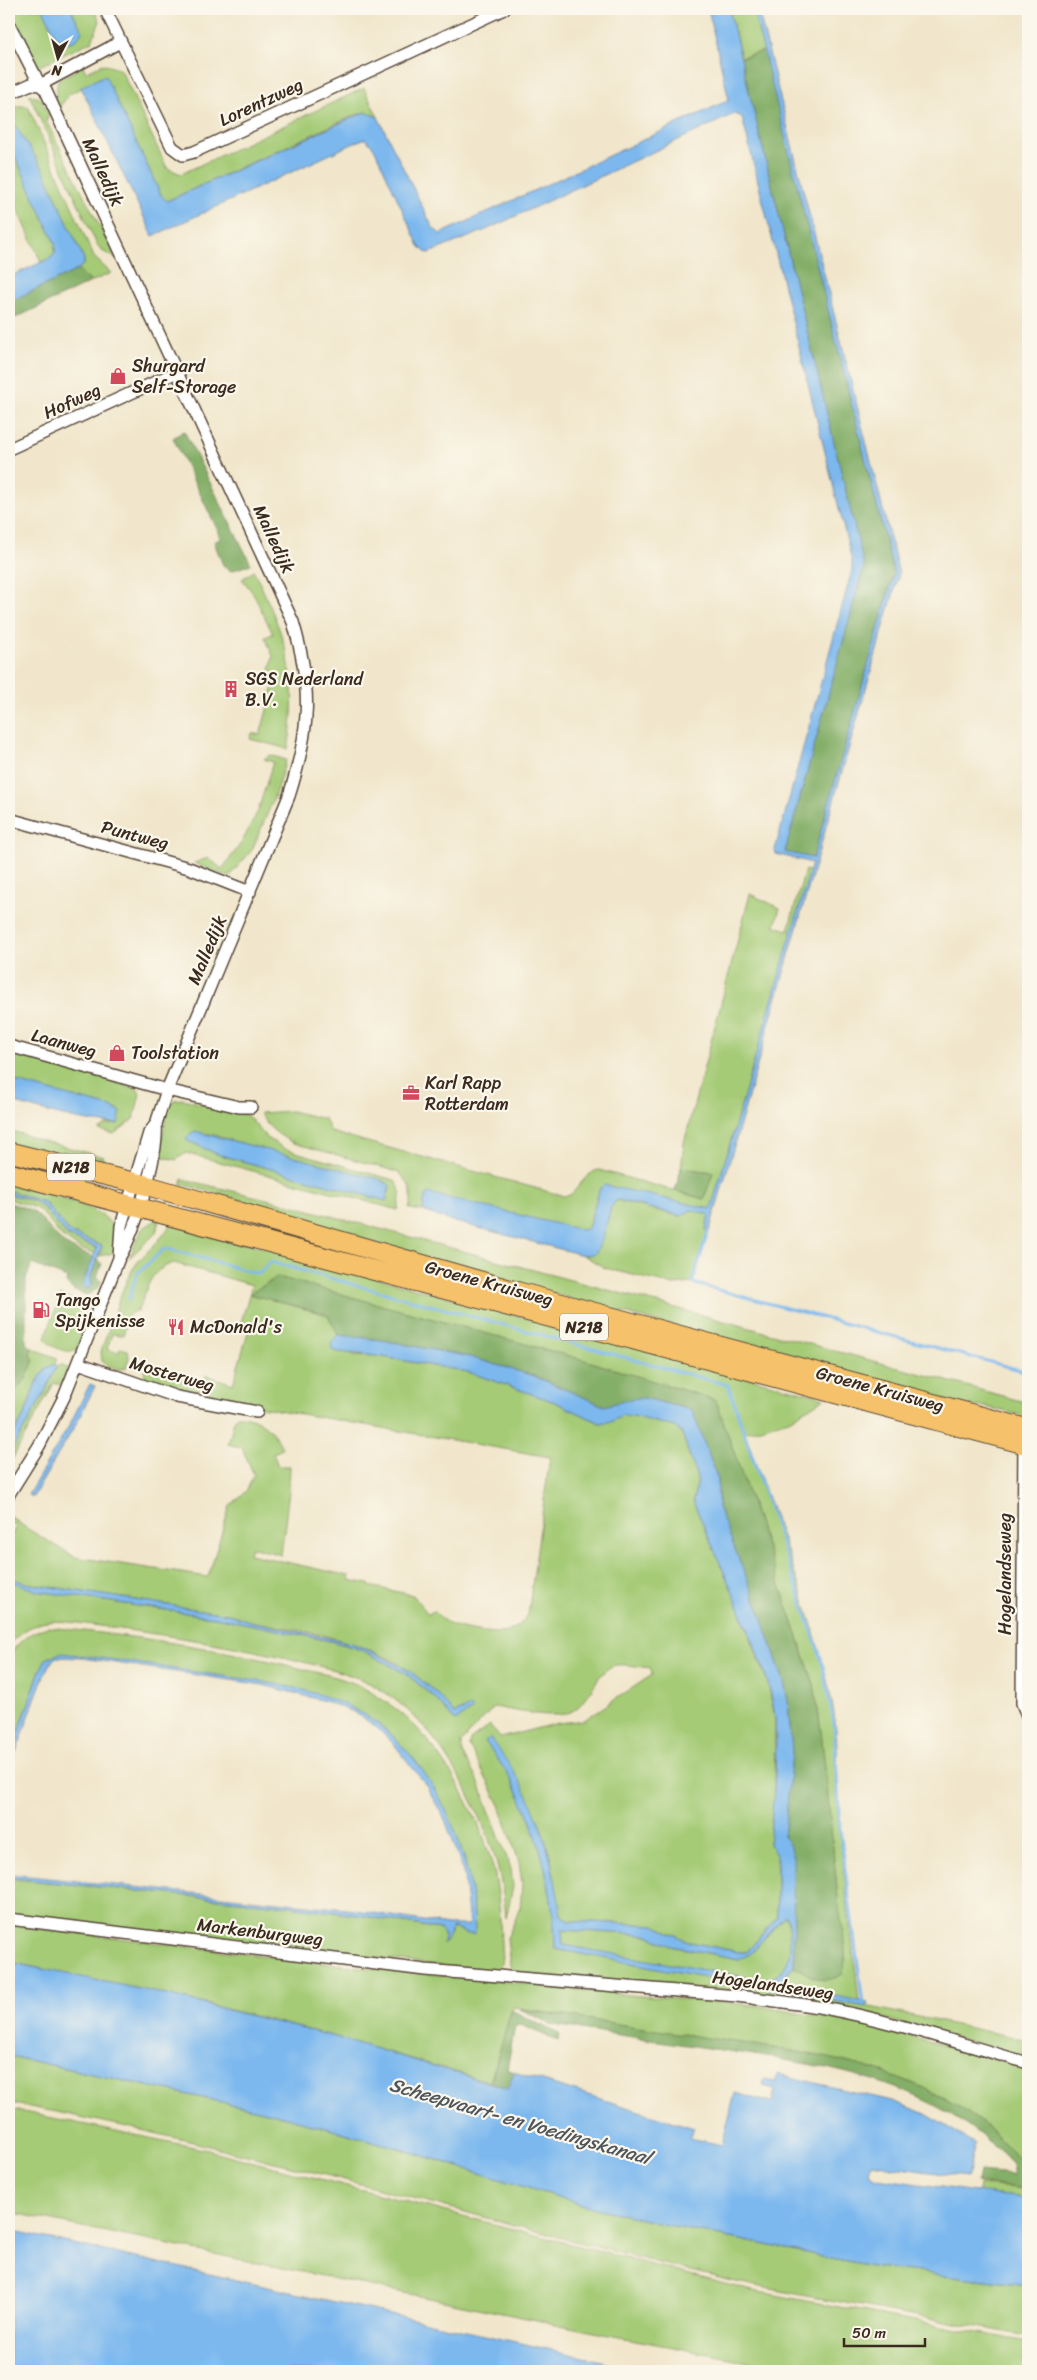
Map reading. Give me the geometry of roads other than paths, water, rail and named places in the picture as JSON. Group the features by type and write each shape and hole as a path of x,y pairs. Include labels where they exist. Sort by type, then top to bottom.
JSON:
{"main road":[{"name":"Groene Kruisweg","path":"9,1152 140,1184 1027,1436"},
{"name":"Groene Kruisweg","path":"9,1173 133,1207 1027,1436"}],"street":[{"name":"Lorentzweg","path":"105,9 172,147 183,154 194,152 504,9"},
{"name":"Malledijk","path":"9,24 40,85 45,89 293,622 303,657 306,723 301,757 289,796 167,1090 156,1124 149,1133 126,1248 119,1258 64,1397 39,1446 9,1494"},
{"path":"9,94 31,84 40,85 120,42"},
{"name":"Hofweg","path":"9,450 177,372"},
{"name":"Puntweg","path":"9,819 189,868 250,892"},
{"name":"Laanweg","path":"9,1046 167,1090"},
{"path":"167,1090 240,1107 251,1106"},
{"name":"Mosterweg","path":"78,1363 168,1395 257,1412"},
{"name":"Hogelandseweg","path":"1027,1436 1022,1704 1028,1719"},
{"name":"Markenburgweg","path":"9,1919 507,1978"},
{"name":"Hogelandseweg","path":"507,1978 737,1996 826,2008 1028,2063"}],"water":[{"path":"43,9 71,9 82,31 79,37 64,43 56,37"},
{"path":"708,9 729,9 864,566 785,852 813,858 894,574 753,9 758,9 899,574 710,1229 708,1232 706,1229 709,1214 691,1210 681,1216 617,1200 611,1207 603,1238 595,1254 583,1255 448,1220 423,1211 424,1200 428,1193 582,1230 588,1228 600,1188 605,1185 711,1209 812,863 776,854 775,850 852,570 852,561 742,117 734,114 486,230 429,253 419,246 374,148 366,139 153,236 81,87 105,75 161,195 167,201 365,112 378,117 432,226 440,234 729,100"},
{"path":"9,120 13,122 43,169 84,259 84,264 77,270 9,302 9,277 51,258 55,253 55,243 9,143"},
{"path":"9,1080 111,1107 121,1112 118,1124 76,1119 9,1101"},
{"path":"195,1131 379,1179 390,1185 386,1201 217,1154 186,1140"},
{"path":"9,1191 44,1202 69,1232 102,1246 91,1276 92,1285 90,1288 84,1288 83,1284 97,1248 68,1236 42,1206 34,1201 9,1194"},
{"path":"339,1335 382,1340 470,1357 534,1376 604,1406 630,1399 644,1398 692,1410 718,1480 718,1507 761,1614 784,1682 788,1702 792,1752 784,1837 793,1855 794,1965 780,1984 868,2003 866,2007 555,1949 552,1906 538,1842 523,1802 507,1773 485,1741 490,1738 514,1771 529,1798 547,1847 561,1915 569,1921 654,1925 690,1942 747,1952 777,1917 777,1855 769,1844 775,1766 776,1734 774,1707 758,1654 693,1501 698,1481 682,1433 675,1427 633,1416 623,1415 613,1421 600,1423 555,1402 468,1372 377,1356 338,1352 332,1350 331,1343","holes":["785,1915 790,1938 787,1963 779,1973 765,1978 755,1979 563,1945 562,1930 649,1935 671,1946 739,1959 750,1954"]},
{"path":"55,1364 57,1366 44,1394 9,1455 9,1442 26,1412 35,1385 46,1368"},
{"path":"90,1384 95,1386 76,1424 33,1497 28,1495 69,1426"},
{"path":"9,1577 25,1583 233,1615 249,1621 351,1643 411,1672 440,1696 454,1714 470,1707 473,1710 455,1721 435,1698 408,1675 362,1650 335,1642 220,1618 37,1591 9,1581"},
{"path":"60,1653 281,1685 321,1695 339,1702 356,1710 383,1728 407,1751 427,1777 444,1806 457,1837 467,1869 473,1902 475,1934 468,1934 453,1928 443,1944 444,1934 440,1929 364,1916 290,1906 9,1878 9,1874 355,1910 448,1925 469,1925 464,1876 458,1855 446,1822 426,1785 394,1744 376,1727 354,1712 325,1701 263,1685 82,1658 56,1657 44,1677 21,1740 9,1766 9,1755 40,1670 46,1659"},
{"name":"Scheepvaart- en Voedingskanaal","path":"9,1962 159,1993 336,2037 508,2088 514,2072 694,2128 690,2138 722,2145 735,2093 772,2103 775,2089 763,2086 764,2080 776,2082 777,2074 892,2101 926,2114 975,2144 967,2177 871,2164 869,2173 877,2178 1028,2198 1028,2285 877,2267 680,2228 587,2206 398,2148 272,2113 9,2056"},
{"path":"9,2230 33,2235 647,2371 9,2371"}],"waterway":[{"path":"708,1232 692,1283 1028,1372"},
{"path":"129,1299 137,1274 165,1248 255,1273 260,1273 270,1262 728,1385 821,1658 834,1723 840,1830 863,2004"}],"place":[{"name":"Shurgard Self-Storage","path":"118,376"},
{"name":"SGS Nederland B.V.","path":"231,689"},
{"name":"Toolstation","path":"117,1053"},
{"name":"Karl Rapp Rotterdam","path":"411,1093"},
{"name":"Tango Spijkenisse","path":"41,1310"},
{"name":"McDonald's","path":"176,1327"}]}
